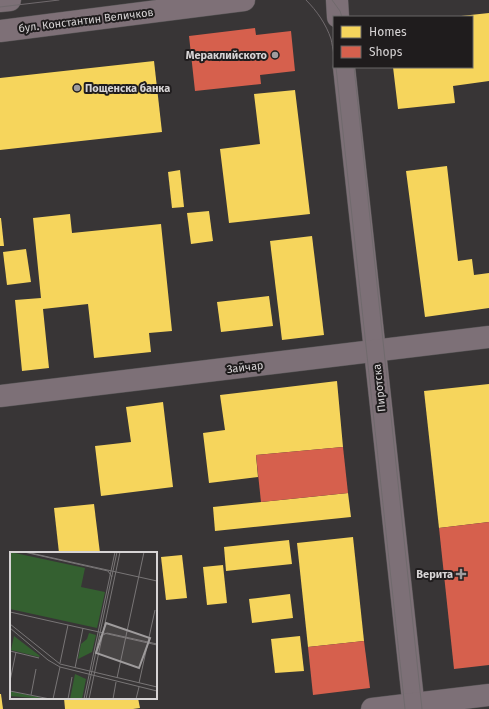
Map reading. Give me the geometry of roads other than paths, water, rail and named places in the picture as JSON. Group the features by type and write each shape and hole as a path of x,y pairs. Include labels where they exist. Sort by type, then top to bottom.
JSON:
{"main road":[{"name":"бул. Константин Величков","path":"0,31 244,0"}],"street":[{"path":"0,1 10,0"},
{"path":"337,0 338,16"},
{"name":"Пиротска","path":"344,68 414,706"},
{"name":"Зайчар","path":"0,396 489,337"},
{"path":"372,709 414,706 489,695"}],"tram line":[{"path":"0,7 59,0"},
{"path":"306,0 327,28 333,50"},
{"path":"332,0 342,16"},
{"path":"336,68 405,709"},
{"path":"354,68 422,709"}],"place":[{"name":"Мераклийското","path":"275,55"},
{"name":"Пощенска банка","path":"77,88"},
{"name":"Верита","path":"461,574"}]}
